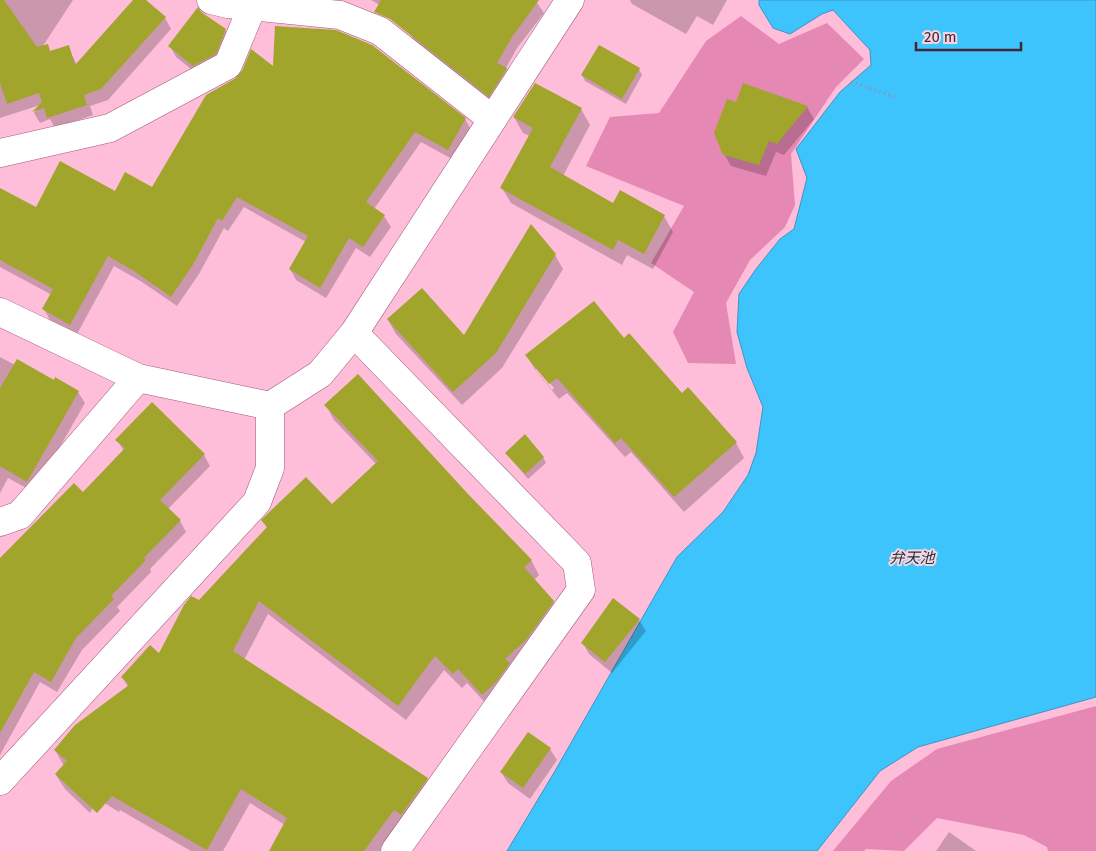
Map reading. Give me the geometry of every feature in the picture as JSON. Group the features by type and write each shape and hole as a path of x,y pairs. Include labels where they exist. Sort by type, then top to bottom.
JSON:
{"street":[{"path":"212,0 252,7 340,15 380,32 492,119"},
{"path":"0,312 138,378 270,406 320,374 354,333 570,0"},
{"path":"0,153 110,128 228,65 252,7"},
{"path":"354,333 577,563 581,590 395,851"},
{"path":"0,522 20,514 138,378"},
{"path":"0,781 256,502 270,468 270,406"}],"path":[{"path":"851,82 898,98"}],"shaded area":[{"path":"741,16 779,44 827,23 864,59 836,87 791,154 795,205 785,227 750,260 726,303 736,364 688,363 673,332 694,292 651,263 684,206 586,166 610,117 659,113 706,41"},
{"path":"1096,706 1096,851 1048,851 1047,847 1024,835 937,818 904,851 866,849 864,851 833,851 891,781 937,749"}],"water":[{"name":"弁天池","path":"759,0 1096,0 1096,697 918,747 880,771 817,851 507,851 555,771 677,557 723,512 748,475 756,453 763,407 747,368 737,332 739,294 780,239 794,229 807,178 796,149 840,92 871,65 870,50 833,10 822,14 790,34 773,28 759,5"}],"building":[{"path":"0,0 4,0 37,47 48,44 50,51 69,45 75,65 133,0 146,0 166,17 101,89 84,95 87,105 47,118 44,108 32,112 42,102 39,93 7,104 0,83"},
{"path":"381,0 539,0 512,37 497,63 507,68 489,97 390,19 374,12"},
{"path":"198,7 201,12 226,29 216,54 193,66 168,46"},
{"path":"275,26 336,30 372,45 466,118 448,150 415,132 366,202 385,215 363,247 349,238 320,288 289,269 308,236 237,197 222,221 218,218 194,263 171,297 134,271 108,256 70,325 42,309 53,289 0,260 0,188 36,207 60,161 115,191 125,172 152,187 206,95 236,78 242,71 251,49 273,66"},
{"path":"599,45 640,68 622,99 581,75"},
{"path":"535,83 582,108 550,167 613,203 620,190 665,215 644,254 618,240 613,250 500,188 533,128 513,117"},
{"path":"743,83 808,106 777,144 769,141 759,165 723,155 714,133 727,99 736,102"},
{"path":"531,224 556,254 496,353 453,392 387,319 422,288 464,335"},
{"path":"594,301 624,338 629,333 682,393 688,387 737,442 674,497 621,438 615,443 557,378 549,384 525,355"},
{"path":"17,359 54,380 55,377 79,391 27,482 0,466 0,388"},
{"path":"358,374 468,494 532,560 524,567 554,601 526,640 505,659 510,663 496,682 482,695 458,669 453,674 435,656 398,706 259,601 233,651 428,778 401,815 394,810 364,851 269,851 287,818 241,789 207,850 112,796 97,813 55,774 67,761 54,750 75,725 129,685 121,677 150,645 159,653 184,605 191,596 199,600 267,527 261,520 306,477 332,504 378,461 324,405"},
{"path":"152,402 205,454 160,500 181,520 111,596 114,599 76,638 51,682 34,672 0,733 0,558 74,483 83,492 125,448 115,440"},
{"path":"525,434 544,457 525,474 505,453"},
{"path":"613,598 640,619 605,662 581,643"},
{"path":"528,732 551,748 523,788 500,772"}]}
